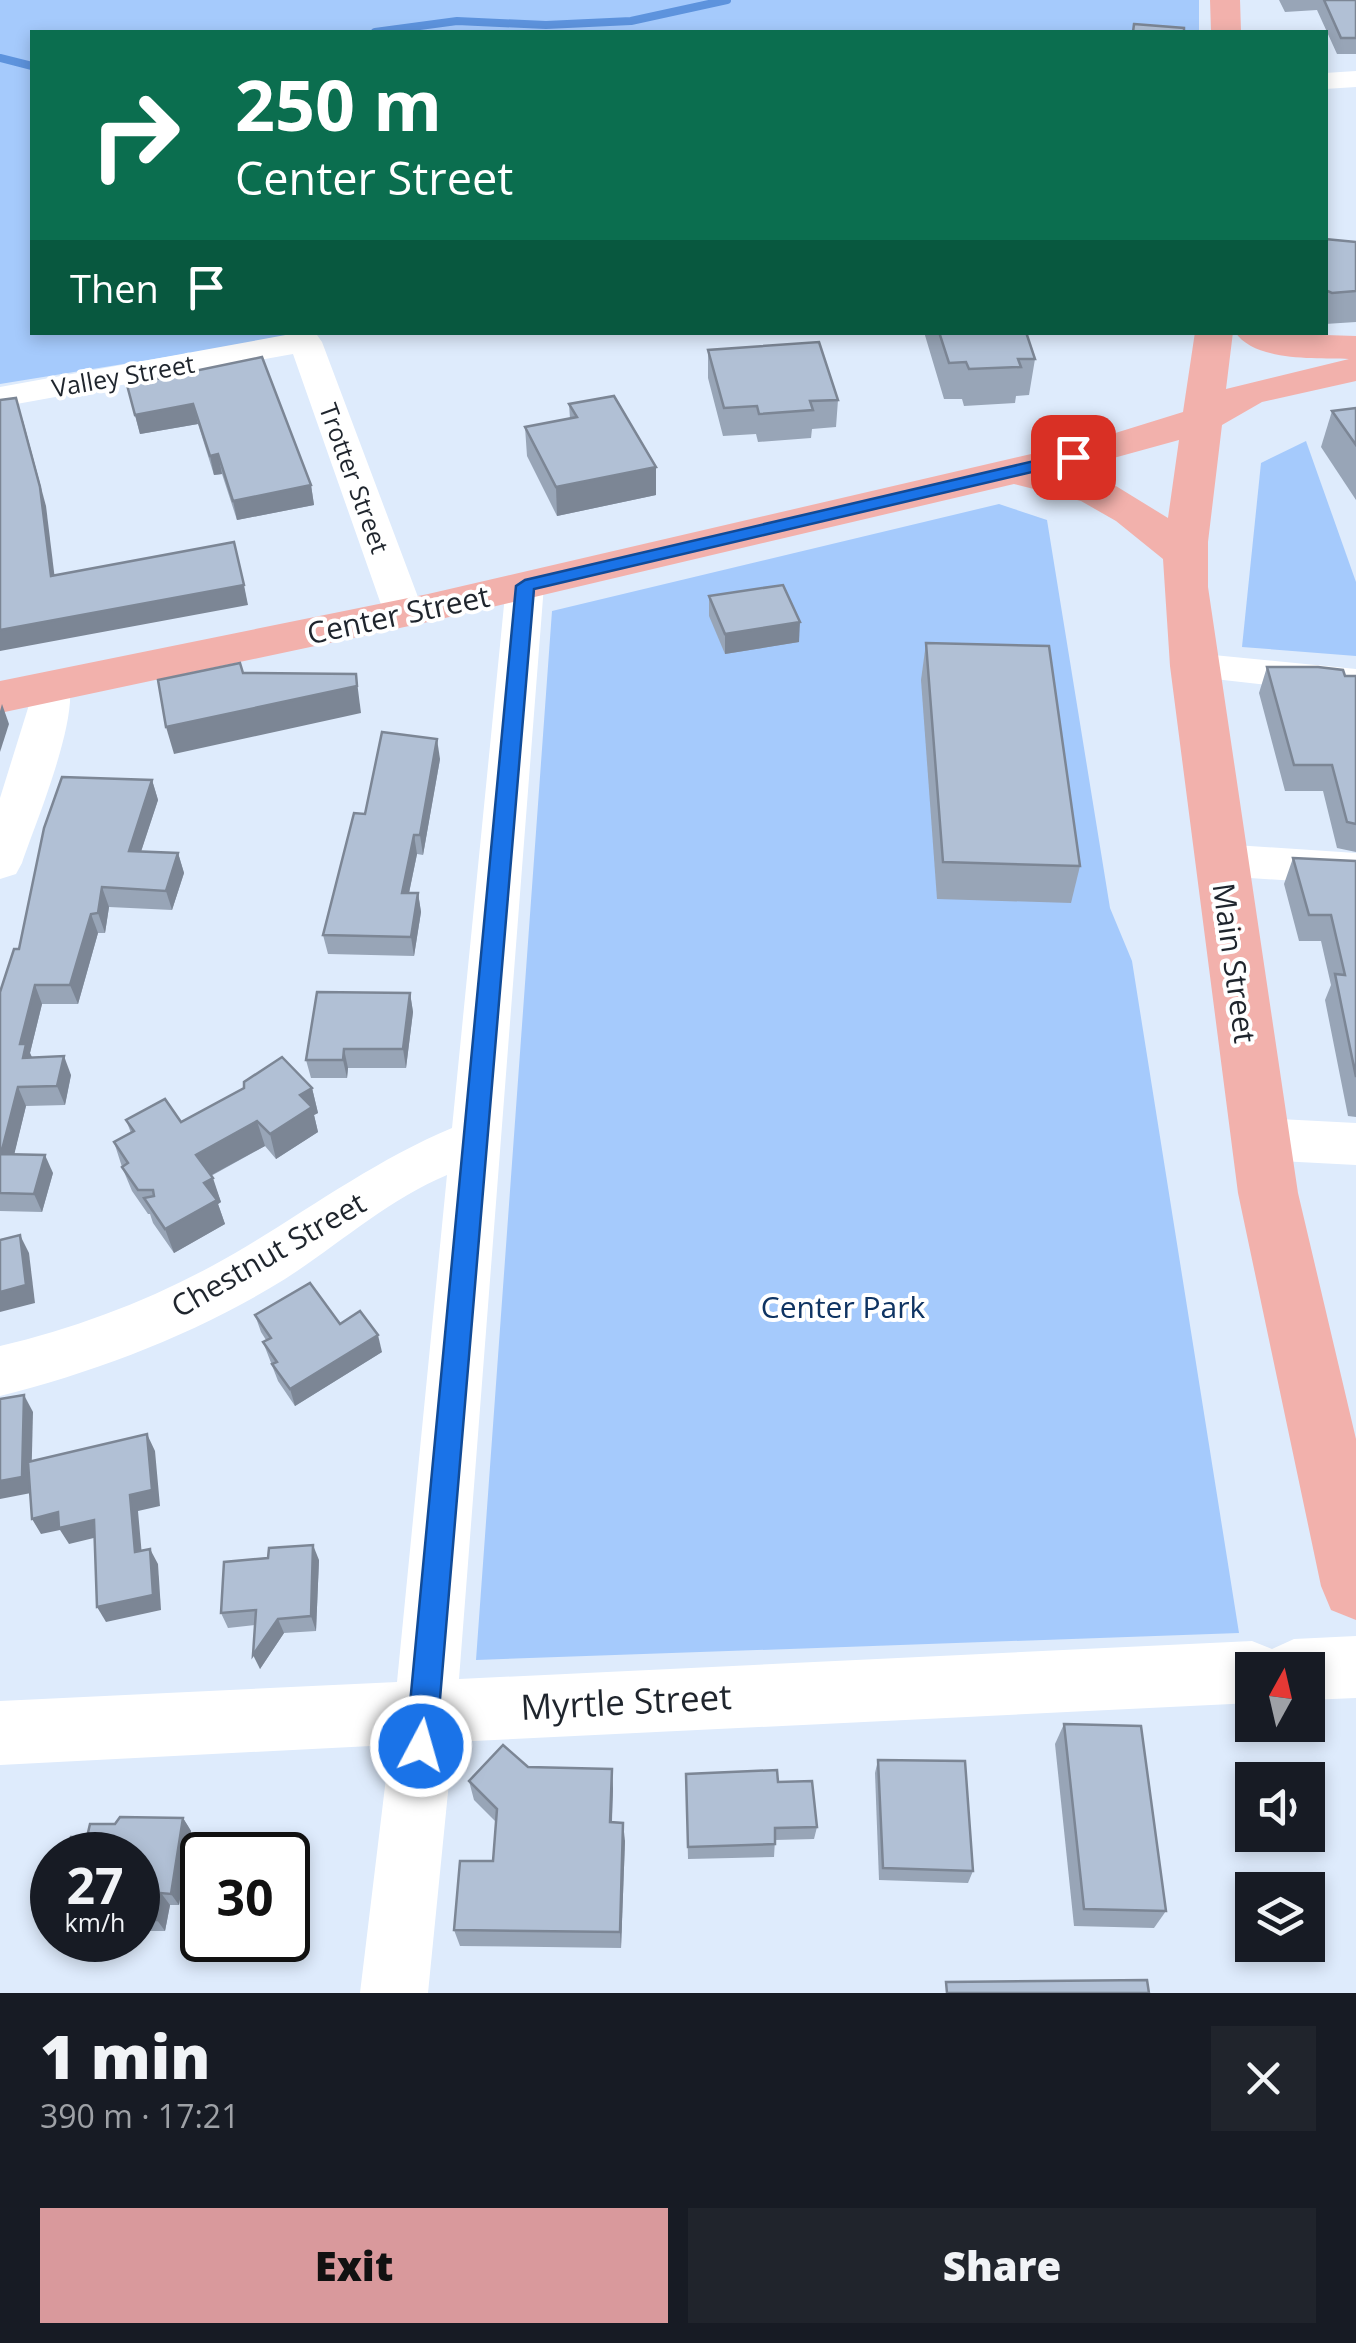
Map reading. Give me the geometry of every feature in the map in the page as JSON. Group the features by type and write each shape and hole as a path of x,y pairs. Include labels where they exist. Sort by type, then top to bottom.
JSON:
{"main road":[{"path":"1225,0 1226,30"},
{"name":"Main Street","path":"1214,335 1185,554 1193,666 1276,1238 1356,1586"},
{"path":"1262,335 1290,346 1356,347"},
{"path":"1202,420 1246,394 1356,369"},
{"path":"1202,420 1356,399"},
{"name":"Center Street","path":"0,697 404,614 1118,446 1202,420"},
{"path":"1006,473 1070,481 1103,492 1129,507 1185,554"}],"street":[{"path":"1328,80 1356,79"},
{"name":"Valley Street","path":"0,396 305,342"},
{"name":"Trotter Street","path":"305,342 404,614"},
{"path":"394,1993 425,1711 525,586"},
{"path":"1193,666 1356,682"},
{"path":"0,863 47,722 52,686"},
{"path":"1220,860 1356,868"},
{"path":"1260,1139 1356,1144"},
{"name":"Chestnut Street","path":"0,1371 65,1354 152,1320 262,1265 416,1165 474,1142"},
{"path":"1325,1668 1356,1667"},
{"name":"Myrtle Street","path":"0,1733 1235,1673"}],"green space":[{"path":"0,0 1199,0 1199,30 30,30 30,335 302,335 0,384"},
{"path":"1306,441 1356,582 1356,656 1242,647 1261,463"},
{"name":"Center Park","path":"999,504 1047,520 1110,908 1132,961 1239,1633 476,1660 552,611"}],"building":[{"path":"1324,0 1356,0 1356,38 1341,38"},
{"path":"1134,24 1184,28 1184,30 1133,30"},
{"path":"1328,239 1356,242 1356,291 1328,291"},
{"path":"940,335 1027,335 1035,359 1018,359 1021,367 969,369 966,362 949,363"},
{"path":"819,342 838,400 810,401 813,410 759,414 757,406 724,408 708,350"},
{"path":"262,357 311,485 233,501 218,454 210,456 193,404 135,415 127,385"},
{"path":"614,396 656,467 556,487 525,427 577,417 569,404"},
{"path":"16,398 40,487 51,576 234,542 244,585 0,630 0,400"},
{"path":"1356,408 1356,445 1332,411"},
{"path":"783,585 800,622 725,634 709,596"},
{"path":"926,643 1049,646 1080,866 943,862"},
{"path":"240,663 243,673 356,674 357,686 166,727 158,680"},
{"path":"1267,667 1318,667 1356,676 1356,824 1347,822 1332,765 1294,765"},
{"path":"382,732 437,739 420,835 414,835 402,893 418,893 411,937 323,935 354,813 365,814"},
{"path":"62,777 152,780 129,851 178,853 166,891 102,887 98,913 91,914 70,985 35,985 20,1044 26,1044 23,1058 64,1056 57,1086 18,1087 1,1154 45,1155 34,1194 0,1193 0,992 14,949 19,949 44,828"},
{"path":"1293,858 1356,861 1356,1077 1335,974 1345,975 1331,915 1309,915"},
{"path":"317,992 410,993 403,1049 344,1049 343,1060 306,1060"},
{"path":"282,1057 312,1088 300,1095 312,1107 270,1134 257,1121 196,1155 213,1178 204,1183 217,1200 165,1229 144,1198 154,1196 153,1190 138,1190 122,1167 128,1163 114,1142 134,1131 126,1120 165,1099 181,1122 244,1088 244,1082"},
{"path":"20,1235 26,1285 0,1292 0,1240"},
{"path":"310,1283 340,1324 360,1311 378,1335 290,1389 272,1364 277,1362 263,1342 271,1338 255,1315"},
{"path":"24,1395 22,1477 0,1481 0,1399"},
{"path":"147,1434 152,1490 130,1495 135,1552 150,1549 153,1595 97,1607 94,1520 59,1528 58,1512 32,1519 28,1462"},
{"path":"313,1545 311,1616 278,1619 253,1655 256,1610 221,1613 224,1562 268,1558 269,1548"},
{"path":"1064,1724 1141,1726 1166,1911 1084,1909"},
{"path":"503,1745 528,1767 612,1769 610,1822 623,1823 620,1932 454,1930 460,1861 493,1861 497,1809 469,1781"},
{"path":"878,1760 965,1761 973,1871 883,1868"},
{"path":"777,1770 778,1782 812,1781 817,1827 775,1828 775,1844 688,1847 686,1774"},
{"path":"120,1817 183,1818 171,1894 161,1893 160,1900 160,1832 88,1832 90,1824 115,1824"},
{"path":"1147,1980 1149,1993 947,1993 946,1982"}],"waterway":[{"path":"390,30 457,21 546,25 631,21 727,0"},
{"path":"0,58 30,66"}],"route":[{"path":"421,1746 525,586 1073,457"}]}
